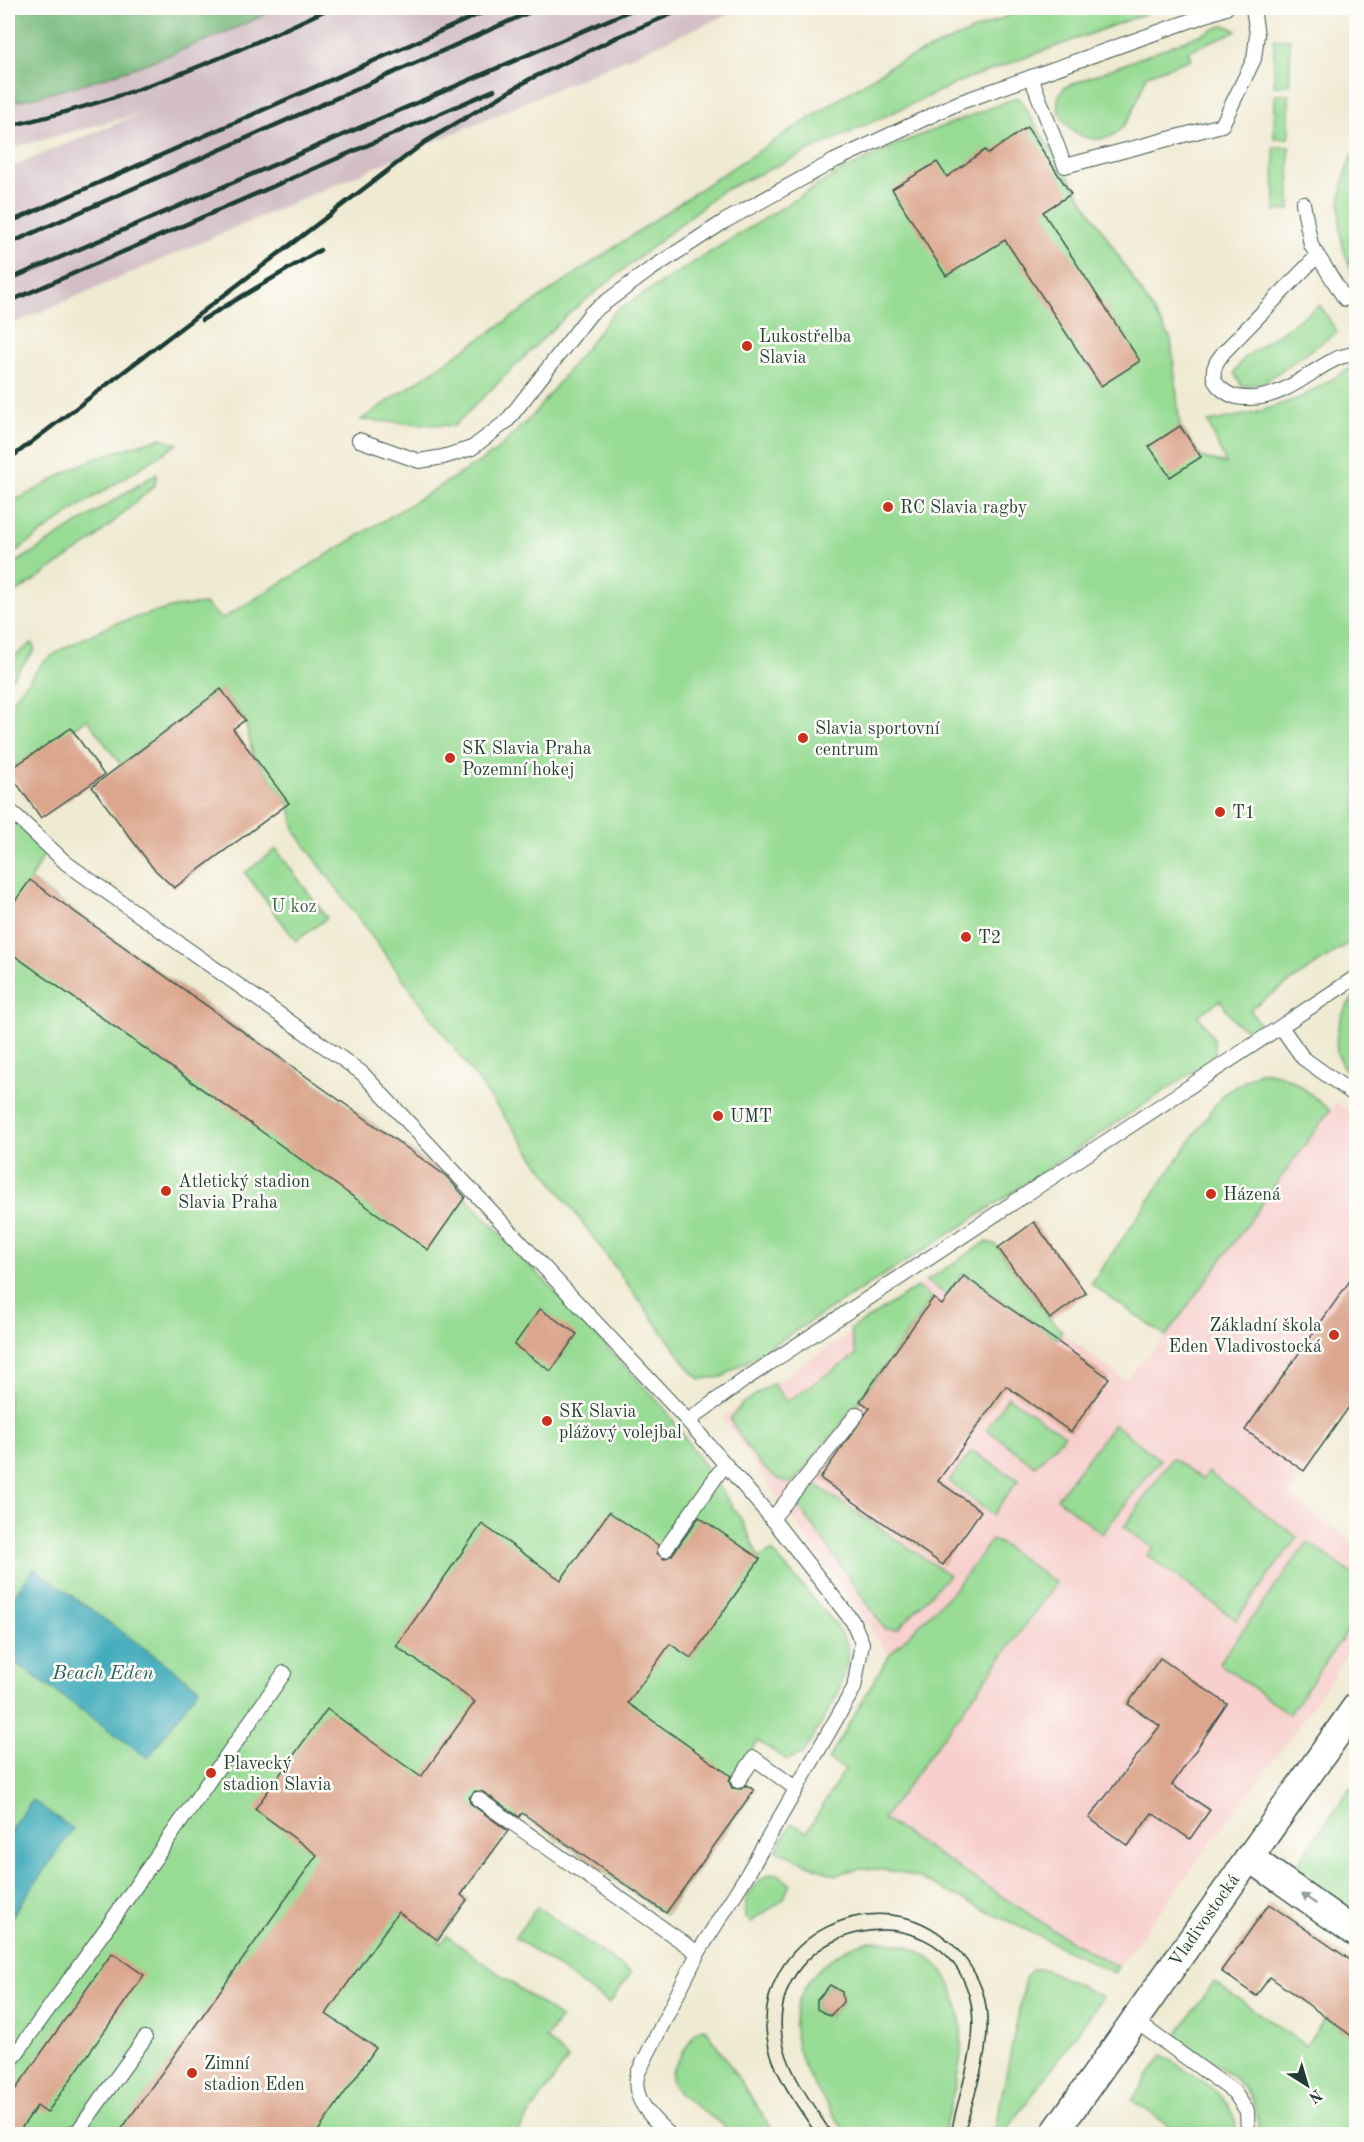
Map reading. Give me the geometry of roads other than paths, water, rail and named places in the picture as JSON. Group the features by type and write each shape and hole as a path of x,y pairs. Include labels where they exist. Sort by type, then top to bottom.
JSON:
{"street":[{"name":"Vladivostocká","path":"1054,2134 1356,1707"},
{"path":"1249,1857 1356,1933"}],"lane":[{"path":"359,440 419,461 443,457 472,448 507,421 591,313 648,271 725,221 834,161 958,103 1226,8"},
{"path":"1031,77 1065,166 1222,125 1254,59 1257,35 1252,8"},
{"path":"1303,203 1307,233 1317,256 1345,299"},
{"path":"1317,256 1224,352 1216,362 1214,377 1218,386 1233,396 1261,398 1291,388 1338,358 1356,355"},
{"path":"8,814 14,814 66,863 362,1073 688,1421 772,1519 853,1622 862,1643 854,1688 747,1875 698,1953 681,1990 645,2056 635,2082 643,2104 669,2134"},
{"path":"688,1421 744,1380 1356,977"},
{"path":"1281,1027 1303,1058 1356,1096"},
{"path":"772,1519 857,1414"},
{"path":"665,1550 725,1464"},
{"path":"8,2065 284,1673"},
{"path":"738,1781 754,1758 795,1788"},
{"path":"478,1799 698,1953"},
{"path":"1134,2019 1234,2092 1247,2111 1248,2134"},
{"path":"68,2134 78,2131 145,2038"}],"water":[{"name":"Beach Eden","path":"34,1568 199,1688 148,1758 8,1657 8,1604"},
{"path":"32,1800 73,1829 8,1922 8,1835"}],"tram line":[{"path":"816,2134 786,2088 774,2064 767,2038 768,2002 780,1971 800,1946 826,1927 857,1916 889,1915 922,1923 951,1943 971,1967 982,1988 987,2013 985,2048 964,2134"},
{"path":"832,2134 802,2088 789,2063 782,2037 785,1998 801,1967 827,1945 858,1933 892,1931 924,1940 951,1961 969,1995 973,2030 971,2047 951,2134"}],"railway":[{"path":"8,126 91,104 172,77 330,8"},
{"path":"8,223 493,8"},
{"path":"8,244 539,8"},
{"path":"8,280 636,8"},
{"path":"610,40 686,8"},
{"path":"8,460 425,142 530,79 616,38"},
{"path":"8,302 494,90"},
{"path":"202,320 320,250"}],"place":[{"name":"Lukostřelba Slavia","path":"747,346"},
{"name":"RC Slavia ragby","path":"888,507"},
{"name":"Slavia sportovní centrum","path":"803,738"},
{"name":"SK Slavia Praha Pozemní hokej","path":"450,758"},
{"name":"T1","path":"1220,812"},
{"name":"T2","path":"966,937"},
{"name":"UMT","path":"718,1116"},
{"name":"Atletický stadion Slavia Praha","path":"166,1191"},
{"name":"Házená","path":"1211,1194"},
{"name":"Základní škola Eden Vladivostocká","path":"1334,1335"},
{"name":"SK Slavia plážový volejbal","path":"547,1421"},
{"name":"Plavecký stadion Slavia","path":"211,1773"},
{"name":"Zimní stadion Eden","path":"192,2073"}],"park label":[{"name":"U koz","path":"294,906"}]}
